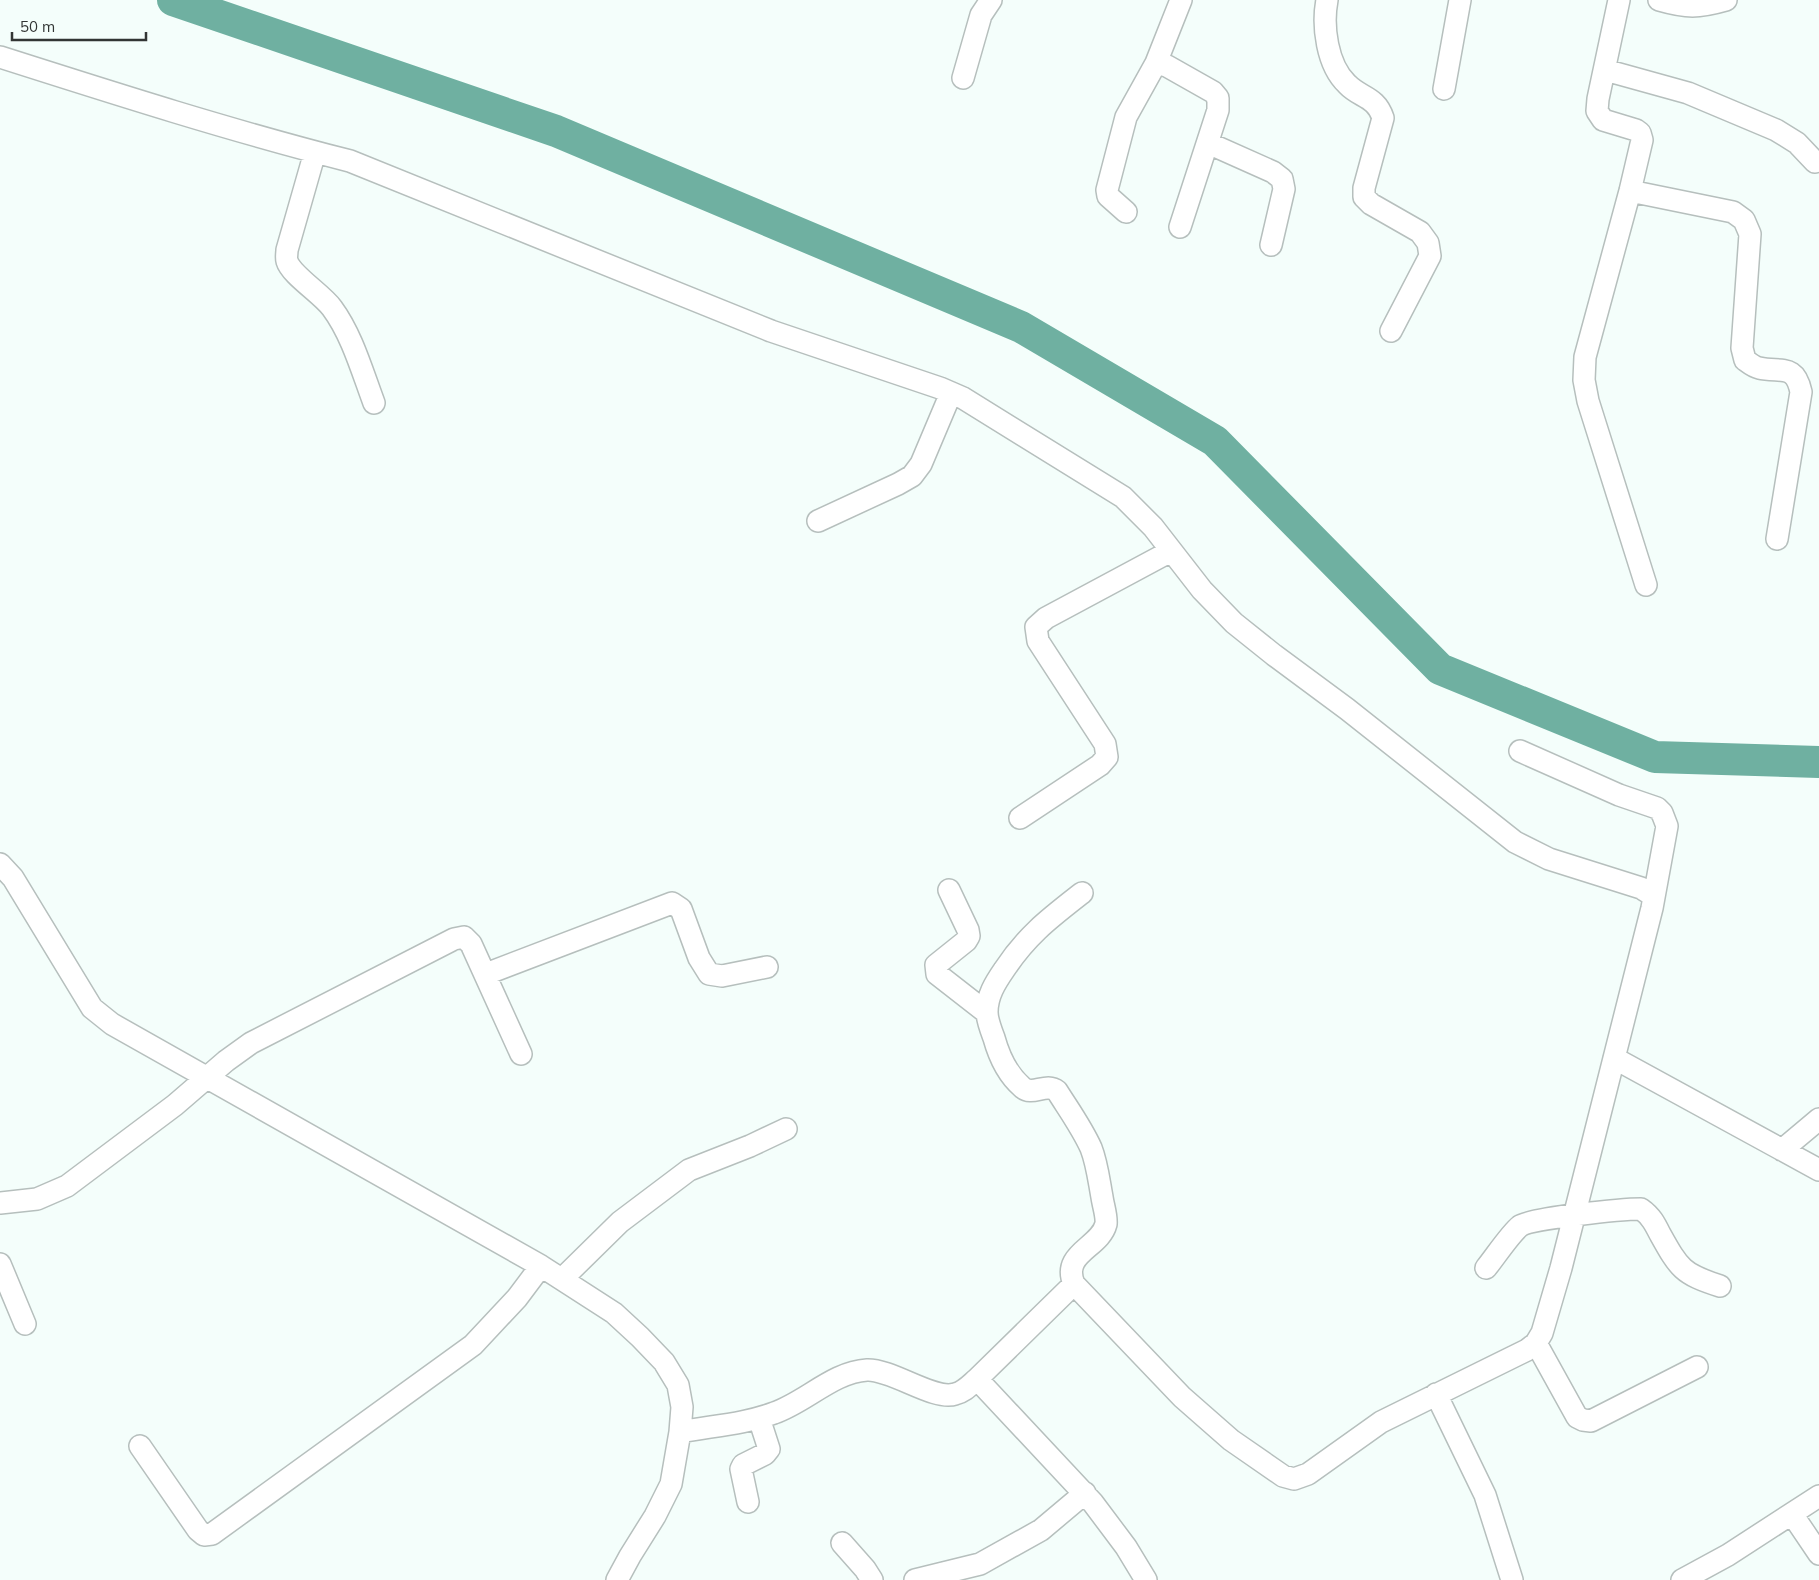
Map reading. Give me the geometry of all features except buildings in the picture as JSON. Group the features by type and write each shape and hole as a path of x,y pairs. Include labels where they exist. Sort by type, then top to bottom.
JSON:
{"street":[{"path":"962,78 981,15 991,0"},
{"path":"1126,212 1108,196 1107,190 1126,118 1156,63 1181,0"},
{"path":"1327,0 1324,14 1324,34 1336,70 1347,85 1372,100 1380,108 1383,118 1364,188 1364,198 1420,232 1428,243 1430,256 1391,331"},
{"path":"1444,89 1460,0"},
{"path":"1619,0 1598,99 1598,111 1603,120 1636,130 1640,133 1642,140 1585,357 1584,380 1588,401 1646,585"},
{"path":"1659,0 1684,7 1705,6 1726,0"},
{"path":"0,57 138,101 350,161 771,331 963,398 1123,497 1153,527 1202,590 1234,623 1274,655 1355,714 1515,842 1549,859 1641,888 1654,896"},
{"path":"1156,63 1166,66 1213,92 1218,98 1218,110 1180,227"},
{"path":"1605,70 1688,94 1767,126 1797,143 1815,162"},
{"path":"1208,143 1273,172 1282,178 1284,189 1271,245"},
{"path":"315,152 287,250 287,262 292,271 319,293 340,321 352,345 374,403"},
{"path":"1630,191 1733,212 1744,220 1750,234 1742,348 1745,360 1756,368 1790,372 1798,380 1801,392 1776,539"},
{"path":"818,521 912,476 921,464 951,393"},
{"path":"1020,818 1100,765 1107,757 1104,744 1038,641 1036,626 1046,618 1171,551"},
{"path":"1082,893 1043,923 1017,950 989,996 987,1013 999,1056 1006,1069 1026,1090 1054,1088 1079,1124 1091,1149 1099,1176 1106,1224 1101,1233 1072,1263 1071,1275 1074,1284 1205,1418 1231,1440 1283,1476 1294,1479 1308,1474 1381,1422 1527,1350 1536,1343 1542,1333 1561,1268 1654,896 1667,826 1662,813 1657,808 1620,795 1520,751"},
{"path":"0,864 13,878 92,1008 112,1024 200,1078 539,1268 562,1279 614,1314 664,1362 678,1385 682,1407 672,1484 617,1580"},
{"path":"949,890 969,936 966,941 936,965 935,969 937,974 987,1013"},
{"path":"486,974 672,903 682,908 699,958 709,974 722,976 767,967"},
{"path":"0,1203 37,1199 68,1186 175,1105 200,1078 251,1043 454,939 464,937 472,944 521,1054"},
{"path":"1614,1058 1819,1170"},
{"path":"1782,1150 1819,1118"},
{"path":"562,1279 620,1222 689,1170 750,1146 786,1128"},
{"path":"1486,1268 1521,1226 1530,1222 1574,1215 1641,1209 1650,1215 1674,1258 1685,1271 1698,1279 1720,1286"},
{"path":"0,1264 25,1324"},
{"path":"140,1446 198,1530 204,1535 212,1534 456,1358 483,1335 517,1298 539,1268"},
{"path":"680,1432 759,1418 789,1407 837,1378 854,1372 870,1370 889,1374 941,1395 953,1395 964,1391 1074,1284"},
{"path":"1536,1343 1577,1416 1582,1420 1591,1421 1698,1367"},
{"path":"977,1379 1085,1493 1126,1547 1146,1580"},
{"path":"1436,1394 1485,1495 1512,1580"},
{"path":"748,1502 741,1469 743,1465 765,1454 768,1449 759,1418"},
{"path":"915,1580 980,1564 1040,1530 1085,1493"},
{"path":"1682,1580 1728,1555 1819,1496"},
{"path":"1792,1514 1819,1554"},
{"path":"842,1543 872,1580"}],"waterway":[{"path":"173,0 556,131 1021,327 1215,441 1440,669 1655,757 1819,762"}]}
